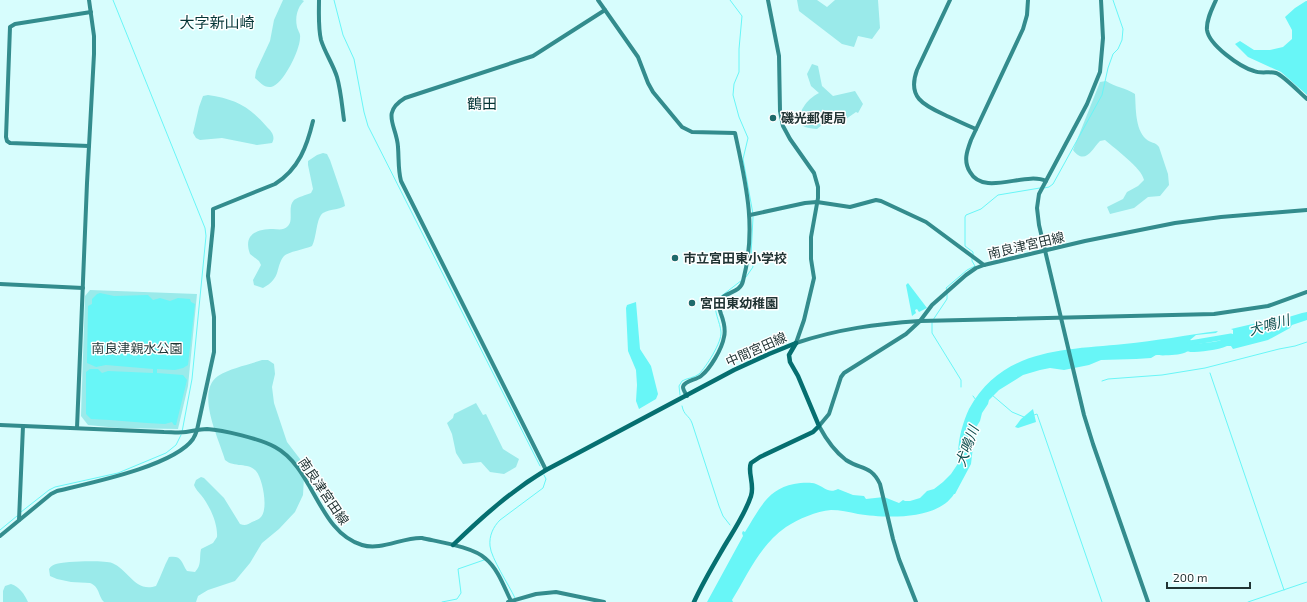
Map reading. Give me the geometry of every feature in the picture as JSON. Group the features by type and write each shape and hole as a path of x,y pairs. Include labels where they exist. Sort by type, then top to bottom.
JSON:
{"main road":[{"name":"中間宮田線","path":"453,545 500,502 546,470 748,364 796,343"},
{"name":"中間宮田線","path":"796,343 789,355 790,362 798,376 819,426"},
{"path":"694,602 714,564 738,525 751,496 753,485 750,470 751,463 760,457 813,432 819,426"}],"street":[{"path":"77,428 94,54 94,36 89,0"},
{"path":"319,0 319,25 321,39 328,59 337,76 344,120"},
{"path":"598,0 638,57 653,92 682,127 692,132 735,133 751,214 743,282 739,288 726,295 719,302 719,307 725,326 720,350 704,373 697,379 687,382 684,386 687,396"},
{"path":"768,0 779,56 780,111 782,122 785,130 814,173 818,187 811,237 811,260 814,278 804,320 796,343"},
{"path":"950,0 914,77 914,88 919,100 928,107 976,130"},
{"path":"1028,0 1027,15 1023,29 976,130 966,154 966,164 974,178 991,184 1034,178 1046,181"},
{"path":"1101,0 1103,38 1100,72 1087,104 1046,181 1040,194 1037,208 1045,250 1076,382 1093,444 1148,602"},
{"path":"1216,0 1208,21 1207,28 1210,39 1222,52 1248,69 1262,73 1277,74 1307,99"},
{"path":"546,470 401,181 398,172 398,146 391,116 394,107 405,98 534,56 605,10"},
{"path":"89,146 10,143 7,141 6,137 10,28 15,24 91,12"},
{"path":"0,536 51,494 122,475 170,456 194,438 214,352 214,317 208,276 213,226 213,209 275,184 282,179 302,155 307,144 313,121"},
{"path":"751,214 798,204 817,202 850,207 876,200 882,200 926,222 984,266"},
{"name":"南良津宮田線","path":"819,426 829,414 841,377 844,373 906,334 920,321 932,305 976,268 1045,250 1146,228 1191,221 1307,210"},
{"path":"0,284 83,288"},
{"path":"796,343 849,328 920,321 1207,314 1234,312 1268,306 1307,292"},
{"name":"南良津宮田線","path":"0,425 179,432 209,429 262,441 284,453 293,462 331,521 340,533 350,540 363,546 372,547 415,537 453,545 477,553 487,559 494,569 509,601 536,594 556,592 604,602"},
{"path":"19,520 23,426"},
{"path":"819,426 827,440 839,454 850,462 871,471 877,477 899,559 916,602"}],"green space":[{"path":"283,0 304,1 296,16 297,27 300,35 299,43 294,58 281,80 276,85 266,87 255,78 256,71 270,41 274,20"},
{"path":"797,0 817,0 827,7 835,0 878,0 880,28 872,39 858,36 854,47 842,44 799,11"},
{"path":"812,64 818,66 822,86 833,96 855,91 863,104 858,113 856,112 846,119 822,125 817,129 808,128 799,122 797,119 808,101 819,93 811,86 807,74"},
{"path":"1106,81 1135,94 1137,118 1140,130 1146,139 1159,147 1168,174 1169,185 1160,196 1148,197 1134,208 1110,214 1107,207 1123,199 1127,192 1138,186 1144,180 1142,175 1133,164 1105,140 1100,141 1091,152 1085,156 1077,155 1073,150 1100,82"},
{"path":"208,95 234,101 248,109 271,132 273,136 272,143 257,145 222,138 200,140 196,138 193,133 199,107 203,96"},
{"path":"323,153 327,154 330,160 345,206 323,213 319,219 312,246 284,256 281,260 276,276 269,284 263,288 254,285 253,280 261,265 259,261 250,254 248,242 252,234 261,230 282,229 288,226 290,223 291,206 294,200 311,193 313,189 308,161"},
{"name":"南良津親水公園","path":"90,290 197,294 188,386 178,429 119,428 88,425 81,416 85,296"},
{"path":"262,360 268,360 274,364 275,374 272,387 274,403 287,442 300,459 304,477 303,495 295,512 279,529 262,543 250,563 235,581 208,590 198,596 196,602 104,602 96,587 90,583 71,582 50,576 49,569 51,566 60,563 102,561 118,566 137,583 143,586 156,586 169,557 179,558 187,571 195,572 199,564 201,549 213,543 217,537 213,515 194,485 196,480 201,477 204,478 224,498 240,524 247,524 260,518 263,514 265,502 259,475 253,468 233,464 225,460 211,416 209,393 211,383 218,376"},
{"path":"476,403 483,415 486,414 503,449 519,459 516,467 504,474 490,472 481,462 463,464 456,453 452,434 447,423 453,418 454,414"},
{"path":"11,584 19,589 28,602 3,602 3,591 5,586"}],"water":[{"path":"1306,1 1307,95 1281,72 1248,57 1235,44 1240,41 1254,50 1270,50 1283,47 1292,39 1292,30 1285,17"},
{"path":"908,283 927,308 919,312 917,309 915,310 916,313 912,316 906,285"},
{"name":"南良津親水公園","path":"100,293 114,296 148,295 153,300 160,298 170,301 178,298 190,299 191,302 195,304 188,365 175,370 157,369 157,373 183,375 187,380 176,425 172,422 165,424 91,419 86,414 86,372 90,369 98,369 102,373 108,371 153,373 153,369 106,365 96,367 87,363 88,306 92,304 92,299"},
{"path":"636,302 640,349 651,366 658,394 656,399 639,409 636,401 636,370 628,351 626,308 627,305"},
{"path":"1307,312 1307,320 1292,325 1290,328 1268,340 1233,349 1231,346 1227,346 1219,349 1182,354 1156,355 1151,358 1101,360 1089,365 1064,370 1050,368 1023,375 999,390 989,400 975,429 971,464 955,494 946,503 936,509 910,516 882,516 831,510 808,516 786,527 769,542 749,570 732,600 733,602 707,602 743,536 743,531 745,532 760,508 770,496 785,487 800,483 814,483 827,490 832,491 838,489 853,495 864,496 866,499 884,497 899,503 903,500 910,501 920,498 927,491 934,489 951,474 959,462 958,449 960,435 969,409 983,389 999,374 1017,363 1058,351 1148,341 1218,331 1216,333 1196,335 1190,340 1198,344 1215,342 1233,334 1233,330 1231,329 1279,318 1282,319"},
{"path":"1033,409 1036,422 1018,428 1015,427 1021,419"}],"waterway":[{"path":"113,0 205,228 206,236 192,379 182,432"},
{"path":"334,0 343,35 354,59 368,126 540,466"},
{"path":"730,0 742,16 739,49 739,72 734,84 733,95 739,117 748,138 743,159 753,214"},
{"path":"1044,188 1053,184 1102,95 1108,68 1113,54 1118,49 1122,40 1123,29 1113,0"},
{"path":"973,255 973,252 965,246 966,215 981,209 998,195 1040,188"},
{"path":"746,277 753,267 751,256 753,217"},
{"path":"947,290 946,288 967,270 975,266 972,258"},
{"path":"680,395 679,386 682,381 699,374 706,366 719,342 721,332 715,309 715,301 742,280"},
{"path":"933,320 947,299 947,293"},
{"path":"932,323 932,333 961,380 961,387"},
{"name":"犬鳴川","path":"1190,343 1231,336"},
{"path":"1102,381 1108,379 1162,375 1205,368 1307,342"},
{"path":"1210,373 1284,590"},
{"path":"992,395 1012,412 1024,417"},
{"path":"973,396 976,400"},
{"path":"682,406 684,412 692,423 723,516 730,525"},
{"path":"1034,415 1037,414 1102,602"},
{"path":"21,512 55,487 118,473 166,453 176,445 181,435"},
{"path":"515,598 493,557 490,546 491,535 493,529 500,520 543,488 546,479 544,475"},
{"path":"0,530 17,516"},
{"path":"442,602 457,599 461,593 458,569 484,560"},
{"path":"1248,602 1307,582"}],"place":[{"name":"磯光郵便局","path":"773,118"},
{"name":"市立宮田東小学校","path":"675,258"},
{"name":"宮田東幼稚園","path":"692,303"}],"district":[{"name":"大字新山崎","path":"217,23"},
{"name":"鶴田","path":"482,104"}]}
